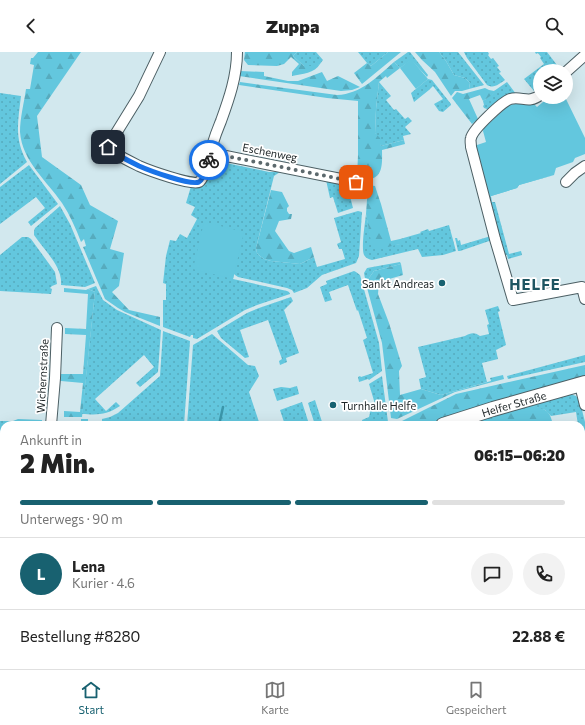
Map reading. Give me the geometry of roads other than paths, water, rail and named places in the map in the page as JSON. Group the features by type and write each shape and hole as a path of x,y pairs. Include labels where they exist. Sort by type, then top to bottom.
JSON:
{"street":[{"path":"160,52 139,96 108,147 109,150 141,167 192,183 199,182 203,178 234,78 237,52"},
{"path":"573,66 585,55"},
{"path":"533,100 513,99 506,101 480,124 471,138 471,147 495,239 513,300 582,287 585,299"},
{"name":"Eschenweg","path":"211,153 356,182"},
{"path":"566,182 585,166"},
{"name":"Wichernstraße","path":"51,421 55,383 57,328"},
{"path":"582,384 585,405"},
{"name":"Helfer Straße","path":"456,421 582,384"}],"waterway":[{"path":"220,421 223,407"}],"place":[{"name":"Sankt Andreas","path":"442,283"},
{"name":"Turnhalle Helfe","path":"333,405"}],"district":[{"name":"HELFE","path":"535,284"}]}
